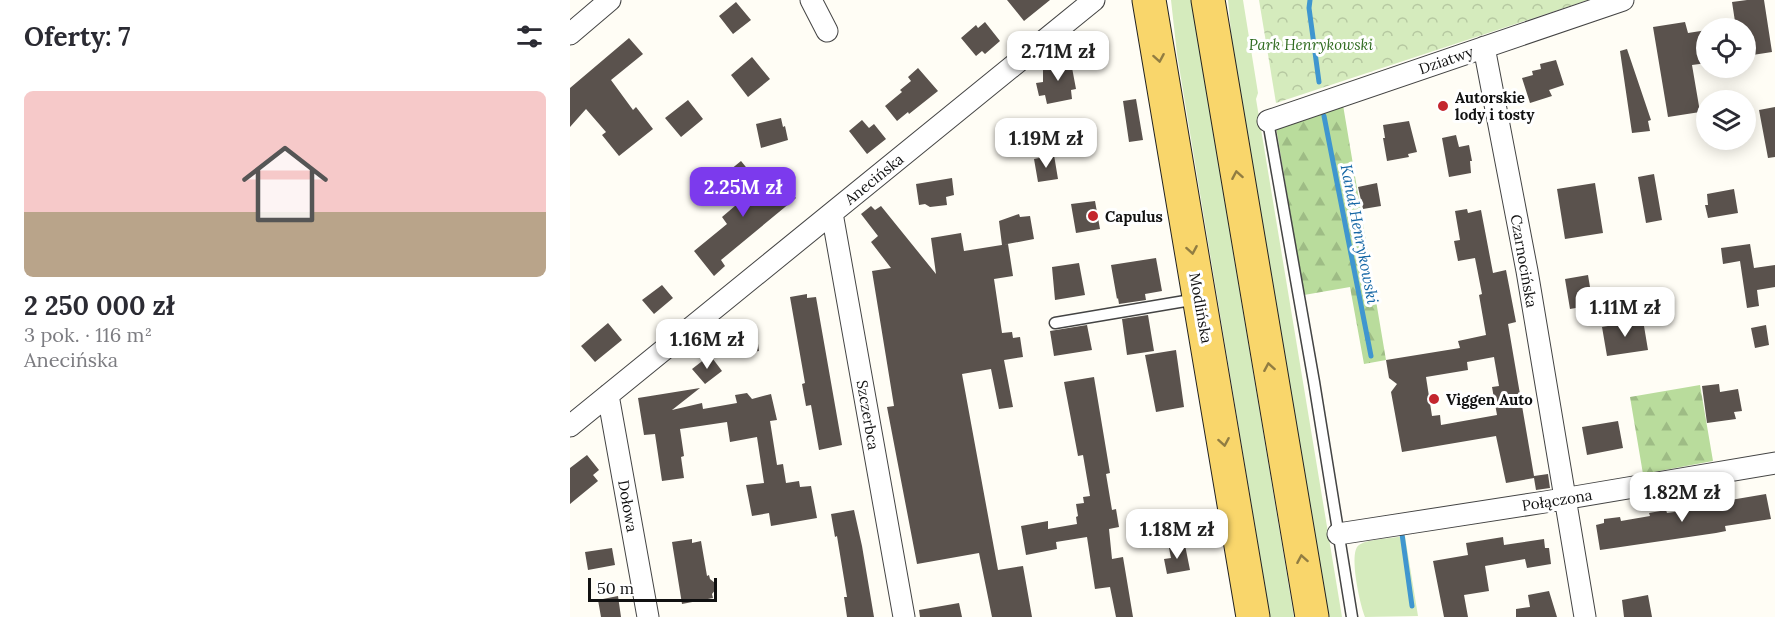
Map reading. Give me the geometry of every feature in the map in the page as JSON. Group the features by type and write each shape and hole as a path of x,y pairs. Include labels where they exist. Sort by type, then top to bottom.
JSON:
{"main road":[{"name":"Modlińska","path":"1149,0 1253,617"},
{"path":"1208,0 1312,617"}],"street":[{"path":"570,34 610,0"},
{"path":"811,0 827,31"},
{"name":"Anecińska","path":"570,426 1094,0"},
{"name":"Dziatwy","path":"1268,121 1623,0"},
{"name":"Czarnocińska","path":"1484,47 1527,271 1585,617"},
{"name":"Szczerbca","path":"832,213 904,617"},
{"name":"Dołowa","path":"608,395 648,617"},
{"name":"Połączona","path":"1338,534 1775,463"}],"lane":[{"path":"1268,121 1352,617"},
{"path":"1055,323 1200,298"}],"green space":[{"path":"1171,0 1191,0 1294,617 1270,617 1177,54"},
{"path":"1228,0 1243,0 1258,93 1256,99 1342,617 1324,617 1235,75"},
{"name":"Park Henrykowski","path":"1259,0 1588,0 1276,103"},
{"path":"1343,105 1386,360 1364,364 1350,287 1304,295 1276,127"},
{"path":"1700,385 1713,461 1643,474 1630,397"},
{"path":"1405,536 1418,616 1365,617 1356,579 1356,550 1359,545 1368,541"}],"building":[{"path":"1007,0 1050,0 1024,21"},
{"path":"1764,0 1772,52 1756,54 1756,18 1734,18 1732,2"},
{"path":"736,2 751,20 733,34 719,16"},
{"path":"985,22 1000,41 985,54 982,51 976,56 961,38 976,25 978,28"},
{"path":"1685,22 1688,33 1696,32 1696,64 1692,65 1696,90 1696,113 1668,117 1653,27"},
{"path":"629,38 643,54 611,80 633,110 636,107 653,129 619,156 602,135 606,132 586,109 570,127 570,88"},
{"path":"1627,49 1651,120 1648,121 1650,131 1632,133 1620,51"},
{"path":"752,57 770,79 748,97 731,75"},
{"path":"1070,57 1076,89 1071,90 1072,99 1047,104 1045,95 1039,96 1036,83 1043,82 1043,69 1058,66 1057,59"},
{"path":"1556,60 1564,85 1549,90 1552,96 1530,103 1522,78 1533,75 1532,71 1541,69 1540,64"},
{"path":"918,68 938,91 897,121 885,106 902,92 900,90 911,81 908,77"},
{"path":"1136,99 1143,140 1129,142 1123,101"},
{"path":"688,100 703,119 681,137 665,118"},
{"path":"1775,107 1775,157 1768,158 1759,110"},
{"path":"781,118 788,140 761,148 756,124"},
{"path":"862,120 869,128 874,124 886,139 867,154 849,131"},
{"path":"1409,121 1417,152 1408,154 1409,157 1387,161 1383,125"},
{"path":"1456,135 1459,147 1469,145 1472,161 1470,161 1471,173 1449,177 1442,138"},
{"path":"1054,155 1058,179 1038,182 1034,159"},
{"path":"741,161 772,199 770,191 782,182 796,198 721,260 725,266 714,276 694,251 727,224 722,217 749,194 730,170"},
{"path":"1654,174 1662,220 1646,223 1638,177"},
{"path":"952,178 954,195 946,197 947,205 930,207 925,204 919,205 916,184"},
{"path":"1377,183 1381,206 1363,209 1358,187"},
{"path":"1595,183 1603,233 1565,239 1557,189"},
{"path":"1734,189 1738,213 1708,218 1705,205 1708,205 1707,194"},
{"path":"1095,201 1100,229 1076,233 1071,204"},
{"path":"871,206 875,210 881,206 936,274 931,238 961,233 964,251 1008,244 1013,276 994,279 1002,333 1012,332 1013,338 1020,337 1023,357 1004,360 1013,407 999,409 991,369 962,374 998,570 1023,566 1032,617 992,617 979,553 917,564 887,407 894,406 872,271 891,268 871,242 878,236 861,214"},
{"path":"1467,209 1468,213 1481,210 1493,273 1506,270 1516,322 1508,324 1534,476 1548,474 1550,488 1536,490 1534,478 1506,483 1496,436 1402,452 1391,392 1397,384 1389,378 1386,360 1460,348 1458,341 1486,335 1479,295 1482,294 1475,258 1458,261 1454,241 1460,240 1455,211","holes":["1494,357 1499,386 1492,387 1497,415 1441,425 1440,415 1432,416 1426,377 1468,370 1467,362"]},
{"path":"1019,214 1020,217 1030,216 1034,239 1002,245 999,221"},
{"path":"1750,244 1754,268 1775,265 1775,287 1757,290 1759,306 1747,308 1740,261 1723,264 1721,248"},
{"path":"1156,258 1162,291 1145,294 1146,300 1119,304 1111,265"},
{"path":"1079,263 1085,295 1055,300 1052,267"},
{"path":"1588,275 1593,305 1570,309 1565,279"},
{"path":"662,285 673,298 654,314 642,300"},
{"path":"807,294 807,298 816,297 842,445 819,450 811,405 806,406 802,384 805,383 790,297"},
{"path":"1148,315 1154,351 1127,355 1122,319"},
{"path":"1643,320 1648,350 1607,356 1602,327"},
{"path":"608,323 622,340 595,362 581,346"},
{"path":"1087,325 1092,350 1054,356 1050,331"},
{"path":"1766,325 1769,345 1755,348 1751,328"},
{"path":"757,336 759,351 742,354 740,338"},
{"path":"1176,350 1184,407 1156,412 1145,355"},
{"path":"710,355 722,371 705,384 692,369"},
{"path":"1094,377 1110,473 1106,474 1112,510 1116,509 1119,527 1109,529 1112,559 1123,557 1133,617 1116,617 1110,587 1095,589 1087,537 1056,542 1057,549 1026,555 1021,526 1048,521 1048,529 1077,524 1076,504 1084,503 1083,497 1090,496 1083,455 1078,456 1064,382"},
{"path":"1719,384 1720,392 1738,389 1742,411 1734,412 1736,419 1707,423 1702,386"},
{"path":"700,388 672,410 702,403 703,409 737,403 735,395 747,393 752,399 771,394 777,420 770,421 777,465 783,464 786,483 799,481 800,487 811,486 817,518 771,526 769,513 752,516 746,485 764,483 757,437 730,442 727,422 680,429 684,478 662,481 655,434 644,435 638,398"},
{"path":"1618,421 1623,448 1587,455 1582,427"},
{"path":"587,455 599,470 593,475 598,481 570,504 570,468"},
{"path":"1766,494 1771,519 1725,526 1726,531 1716,533 1600,550 1596,525 1604,523 1604,519 1620,517 1621,521 1650,516 1649,513 1695,509 1695,506"},
{"path":"854,510 874,617 847,617 844,597 847,597 831,514"},
{"path":"1503,537 1504,545 1544,539 1545,548 1549,548 1551,564 1527,568 1525,559 1485,566 1489,591 1464,595 1468,617 1444,617 1433,561 1468,555 1466,543"},
{"path":"692,539 692,543 701,541 707,576 709,575 715,583 716,589 712,594 713,598 682,604 672,542"},
{"path":"1185,545 1190,570 1167,574 1164,559 1171,558 1169,548"},
{"path":"612,548 615,565 588,570 585,552"},
{"path":"1549,591 1557,617 1516,617 1516,609 1530,607 1528,595"},
{"path":"1648,595 1652,617 1624,617 1622,600"},
{"path":"618,596 621,617 601,617 598,600"},
{"path":"959,603 962,617 920,617 919,610"}],"waterway":[{"name":"Kanał Henrykowski","path":"1310,0 1309,8 1319,82"},
{"name":"Kanał Henrykowski","path":"1324,116 1371,356"},
{"path":"1402,534 1412,606"}],"place":[{"name":"Autorskie lody i tosty","path":"1443,106"},
{"name":"Capulus","path":"1093,216"},
{"name":"Viggen Auto","path":"1434,399"}]}
